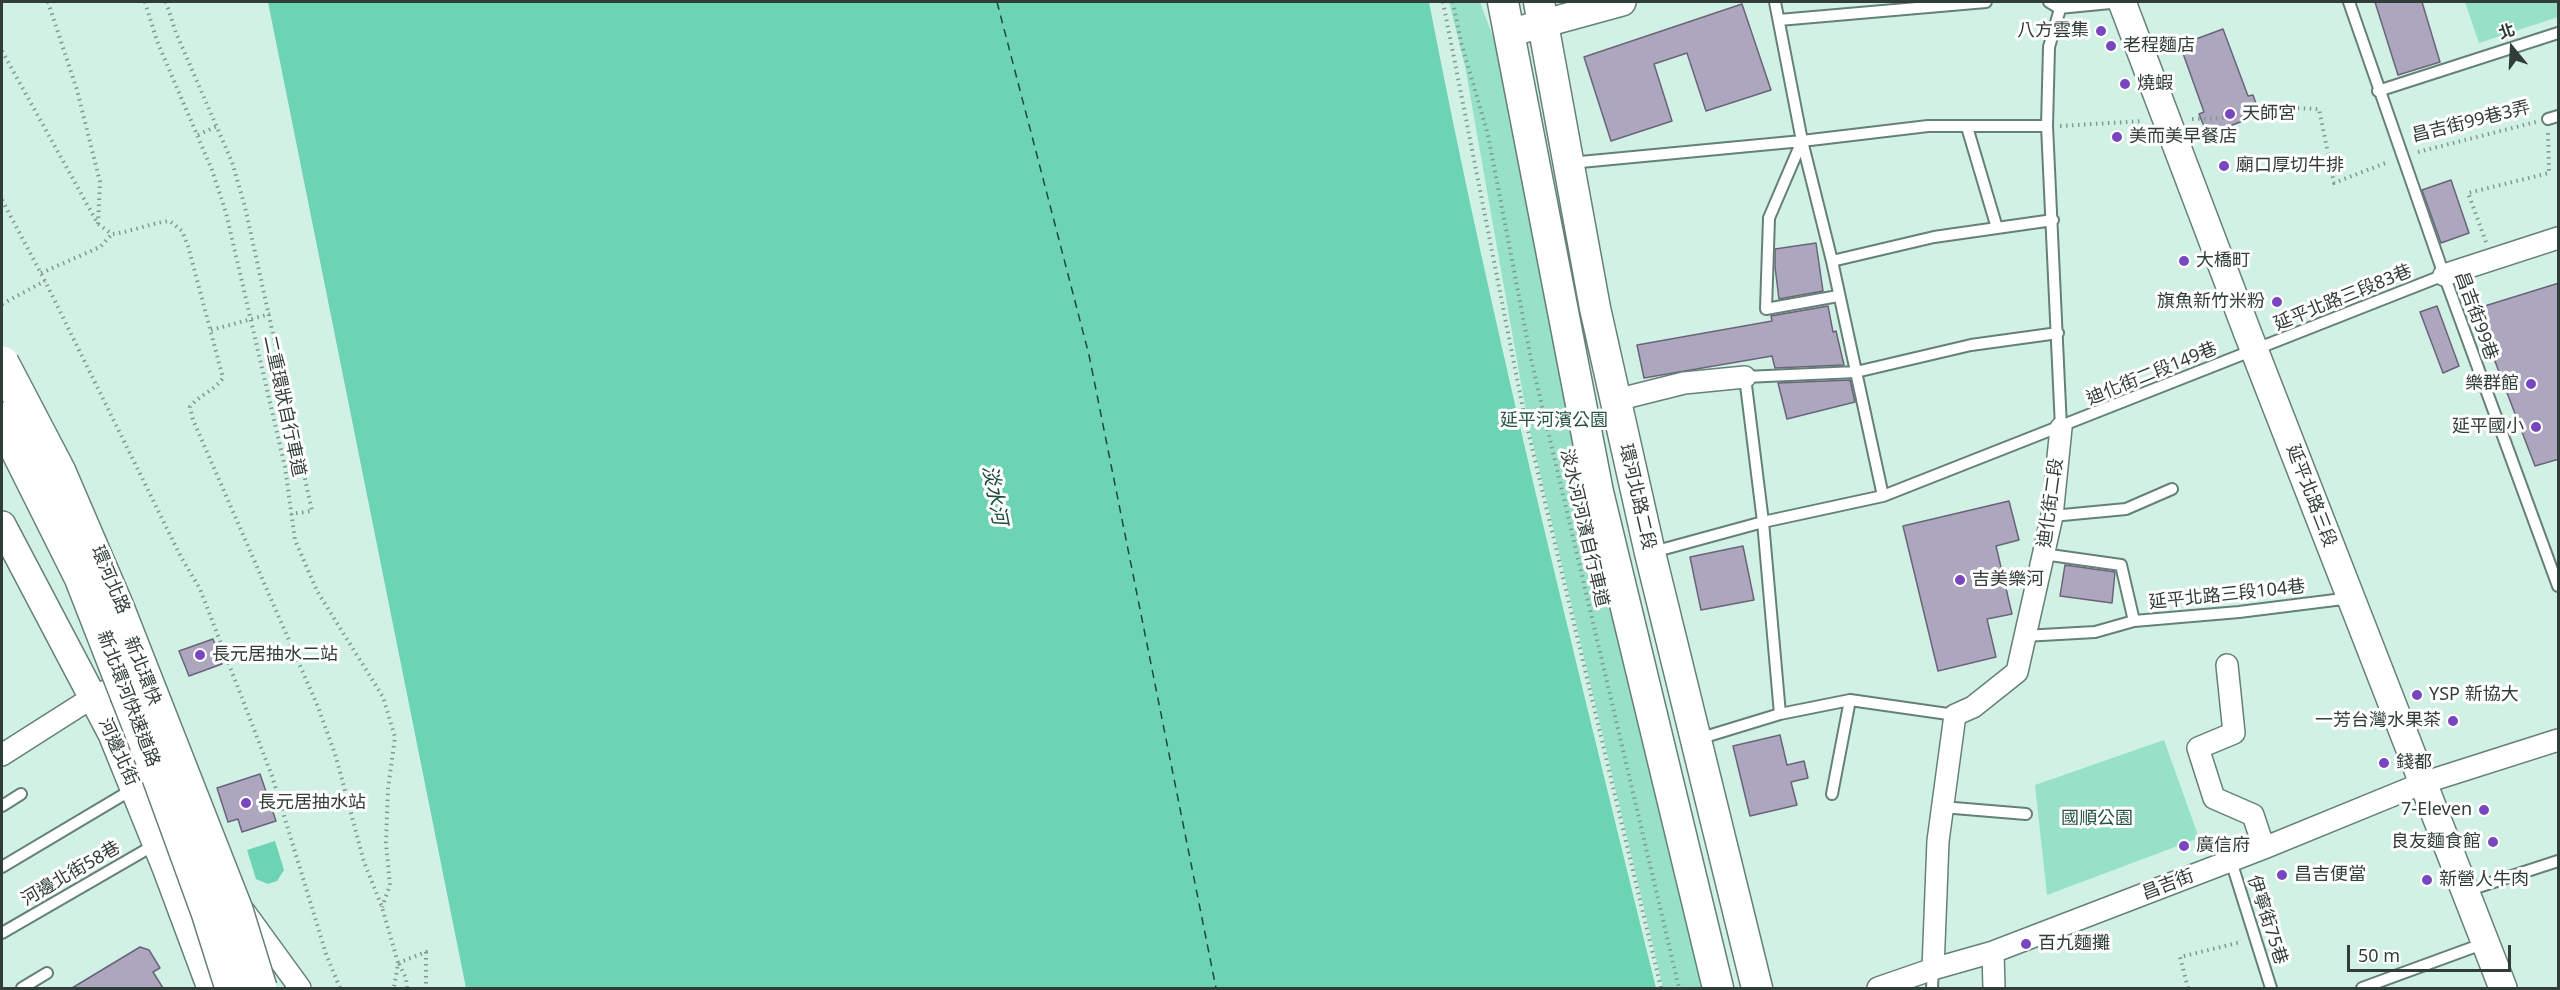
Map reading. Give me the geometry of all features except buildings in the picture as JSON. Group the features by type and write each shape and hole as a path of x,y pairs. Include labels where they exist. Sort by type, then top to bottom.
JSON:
{"highway":[{"name":"新北環快","path":"2,363 58,472 117,607 236,910 260,988"},
{"name":"新北環河快速道路","path":"2,419 81,578 156,769 208,912 232,988"}],"main road":[{"name":"環河北路二段","path":"1503,2 1598,492 1718,988"},
{"name":"環河北路二段","path":"1542,13 1595,308 1650,553 1757,988"}],"street":[{"path":"1509,33 1542,13 1622,2"},
{"name":"延平北路三段","path":"2123,2 2254,350 2503,988"},
{"path":"2444,275 2559,238"},
{"name":"環河北路","path":"2,357 90,531 243,910 270,988"},
{"path":"1616,400 1684,383 1746,376"},
{"name":"迪化街二段","path":"1955,715 1973,707 2017,672 2052,516 2061,428"},
{"name":"河邊北街","path":"2,525 93,697 135,788 212,988"},
{"path":"2226,665 2234,733 2198,748 2214,798 2253,815 2264,848"},
{"path":"2,755 93,697 148,671"},
{"path":"1933,979 1938,841 1955,715"},
{"name":"昌吉街","path":"1878,988 1933,979 1993,952 2231,861 2423,783 2559,740"},
{"name":"環河北路","path":"243,910 300,988"},
{"path":"1993,952 1994,988"}],"lane":[{"path":"1775,2 1802,141 1832,261 1883,496"},
{"path":"1779,20 1986,2"},
{"path":"2049,2 2060,5 2123,2"},
{"name":"昌吉街99巷","path":"2349,2 2378,91 2444,275 2559,586"},
{"name":"迪化街二段","path":"2060,5 2049,47 2047,126 2061,428"},
{"path":"2378,91 2559,33"},
{"path":"1569,163 1802,141 1928,126 2047,126"},
{"path":"1967,127 1996,228"},
{"path":"1802,141 1769,218 1766,309 1838,296"},
{"path":"1832,261 1934,237 2053,220"},
{"name":"延平北路三段83巷","path":"2254,350 2444,275"},
{"path":"1780,714 1763,522 1746,376 1856,372 1971,345 2058,333"},
{"name":"迪化街二段149巷","path":"1650,553 1763,522 1883,496 2061,428 2254,350"},
{"path":"2052,516 2126,509 2172,489"},
{"name":"延平北路三段104巷","path":"2043,554 2121,565 2134,621 2239,612 2351,598"},
{"path":"2024,636 2095,632 2134,621"},
{"path":"1832,794 1850,700"},
{"path":"1697,740 1780,714 1850,700 1955,715"},
{"path":"2,867 135,788"},
{"path":"2,806 21,794"},
{"path":"1942,807 2026,814"},
{"name":"河邊北街58巷","path":"2,933 156,844"},
{"name":"伊寧街75巷","path":"2231,861 2271,988"},
{"path":"2465,891 2559,861"},
{"path":"2362,988 2485,943"},
{"path":"22,988 47,973"}],"path":[{"path":"48,2 78,90 100,182 98,224"},
{"path":"145,2 157,41 198,135 226,213 252,319 270,314"},
{"path":"166,2 176,33 217,126 245,207 312,511 291,514"},
{"path":"1443,2 1524,414 1660,988"},
{"name":"淡水河河濱自行車道","path":"1454,2 1461,42 1488,135 1531,359 1679,988"},
{"path":"2,51 98,224 112,234 129,233 155,223 170,221 182,231 223,378 218,385 196,399 190,407 198,431 318,707 336,757 364,862 382,907 398,963 406,978 407,988"},
{"name":"昌吉街99巷3弄","path":"2167,119 2256,117 2258,107 2319,109 2334,183 2402,156 2553,118"},
{"path":"2492,260 2468,193 2549,173 2553,118"},
{"path":"2047,126 2167,119"},
{"path":"198,135 217,126"},
{"path":"2,200 41,273 181,557 200,589 272,776 326,954 340,988"},
{"path":"41,273 100,247 112,234"},
{"path":"2,304 45,281"},
{"name":"二重環狀自行車道","path":"211,330 252,319 285,467 295,540 317,591 383,697 395,736 388,789 386,843 390,885 382,907"},
{"path":"2188,988 2180,957 2255,938"},
{"path":"398,963 426,952 426,988"},
{"path":"394,988 398,963"}],"green space":[{"name":"延平河濱公園","path":"1449,2 1480,2 1504,67 1703,988 1663,988 1528,423 1465,66"},
{"path":"2465,2 2558,2 2558,17 2479,43"},
{"name":"國順公園","path":"2164,740 2199,838 2047,895 2035,785"}],"water":[{"name":"淡水河","path":"268,2 1429,2 1508,373 1656,988 466,988"},
{"path":"275,841 284,870 277,881 268,884 256,879 247,850"}],"ferry route":[{"path":"997,2 1089,355 1216,988"}],"place":[{"name":"八方雲集","path":"2101,31"},
{"name":"老程麵店","path":"2111,46"},
{"name":"燒蝦","path":"2125,84"},
{"name":"天師宮","path":"2230,114"},
{"name":"美而美早餐店","path":"2117,137"},
{"name":"廟口厚切牛排","path":"2224,166"},
{"name":"大橋町","path":"2184,261"},
{"name":"旗魚新竹米粉","path":"2277,302"},
{"name":"樂群館","path":"2531,384"},
{"name":"延平國小","path":"2536,427"},
{"name":"吉美樂河","path":"1960,580"},
{"name":"長元居抽水二站","path":"200,655"},
{"name":"YSP 新協大","path":"2417,695"},
{"name":"一芳台灣水果茶","path":"2453,721"},
{"name":"錢都","path":"2384,763"},
{"name":"長元居抽水站","path":"246,803"},
{"name":"7-Eleven","path":"2484,810"},
{"name":"良友麵食館","path":"2493,842"},
{"name":"廣信府","path":"2184,846"},
{"name":"昌吉便當","path":"2282,875"},
{"name":"新營人牛肉","path":"2427,880"},
{"name":"百九麵攤","path":"2026,944"}]}
